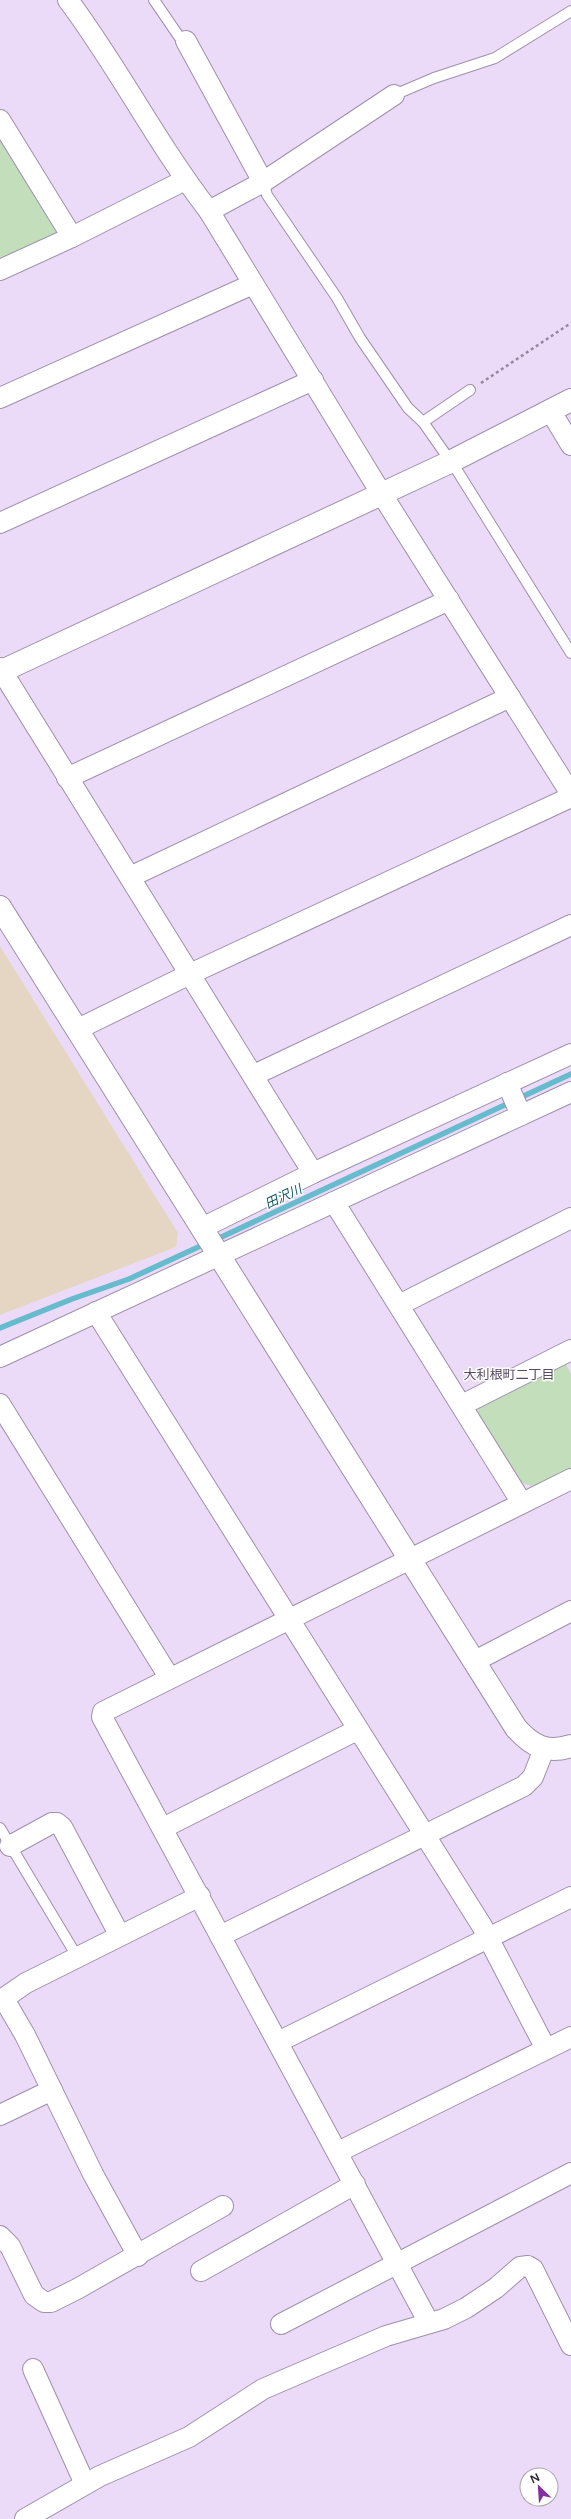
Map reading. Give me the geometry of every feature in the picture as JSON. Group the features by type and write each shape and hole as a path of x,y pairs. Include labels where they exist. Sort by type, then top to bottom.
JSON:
{"street":[{"path":"68,0 102,47 185,180 209,211 381,493 571,796 190,974 78,1029"},
{"path":"186,41 263,182"},
{"path":"209,211 263,182 394,95"},
{"path":"0,120 72,237"},
{"path":"0,270 72,237 185,180"},
{"path":"0,398 253,284"},
{"path":"0,523 313,380"},
{"path":"313,1173 254,1075 67,778 1,670 450,462 571,400"},
{"path":"550,410 571,445"},
{"path":"67,778 449,600"},
{"path":"130,877 510,697"},
{"path":"0,907 516,1728 531,1743 544,1748 561,1749 571,1746"},
{"path":"254,1075 571,925"},
{"path":"202,1228 313,1173 571,1054"},
{"path":"507,1083 521,1115"},
{"path":"0,1357 571,1092"},
{"path":"334,1202 522,1503"},
{"path":"399,1305 571,1218"},
{"path":"96,1312 357,1730 489,1938 546,2049"},
{"path":"462,1405 571,1350"},
{"path":"0,1404 169,1677"},
{"path":"429,2323 102,1716 106,1708 571,1479"},
{"path":"475,1661 571,1611"},
{"path":"163,1828 357,1730"},
{"path":"220,1936 524,1786 533,1777 544,1748"},
{"path":"10,1846 52,1823 57,1823 62,1827 119,1934"},
{"path":"138,2256 93,2174 25,2035 2,2000 26,1983 78,1958 119,1934 200,1896"},
{"path":"278,2042 571,1897"},
{"path":"338,2152 571,2037"},
{"path":"0,2115 52,2090"},
{"path":"281,2324 397,2262 571,2173"},
{"path":"201,2271 355,2184"},
{"path":"0,2236 10,2246 34,2294 44,2302 59,2299 138,2256 223,2206"},
{"path":"25,2519 85,2484 189,2437 263,2390 386,2336 429,2323 466,2308 496,2288 520,2266 528,2266 533,2269 571,2345"},
{"path":"33,2369 85,2484"}],"lane":[{"path":"154,0 180,38 186,41"},
{"path":"394,95 434,78 495,58 571,11"},
{"path":"263,182 267,195 337,298 360,338 408,408 423,422 450,462 571,653"},
{"path":"423,422 470,390"},
{"path":"0,1828 78,1958"}],"path":[{"path":"470,390 571,323"}],"shaded area":[{"path":"0,946 178,1233 176,1247 0,1315"}],"green space":[{"path":"0,133 61,231 0,260"},
{"path":"565,1362 571,1374 571,1468 533,1486 521,1483 477,1412 481,1403"}],"waterway":[{"name":"田沢川","path":"215,1240 571,1074"},
{"name":"田沢川","path":"0,1328 72,1299 129,1279 207,1243"}],"district":[{"name":"大利根町二丁目","path":"509,1374"}]}
